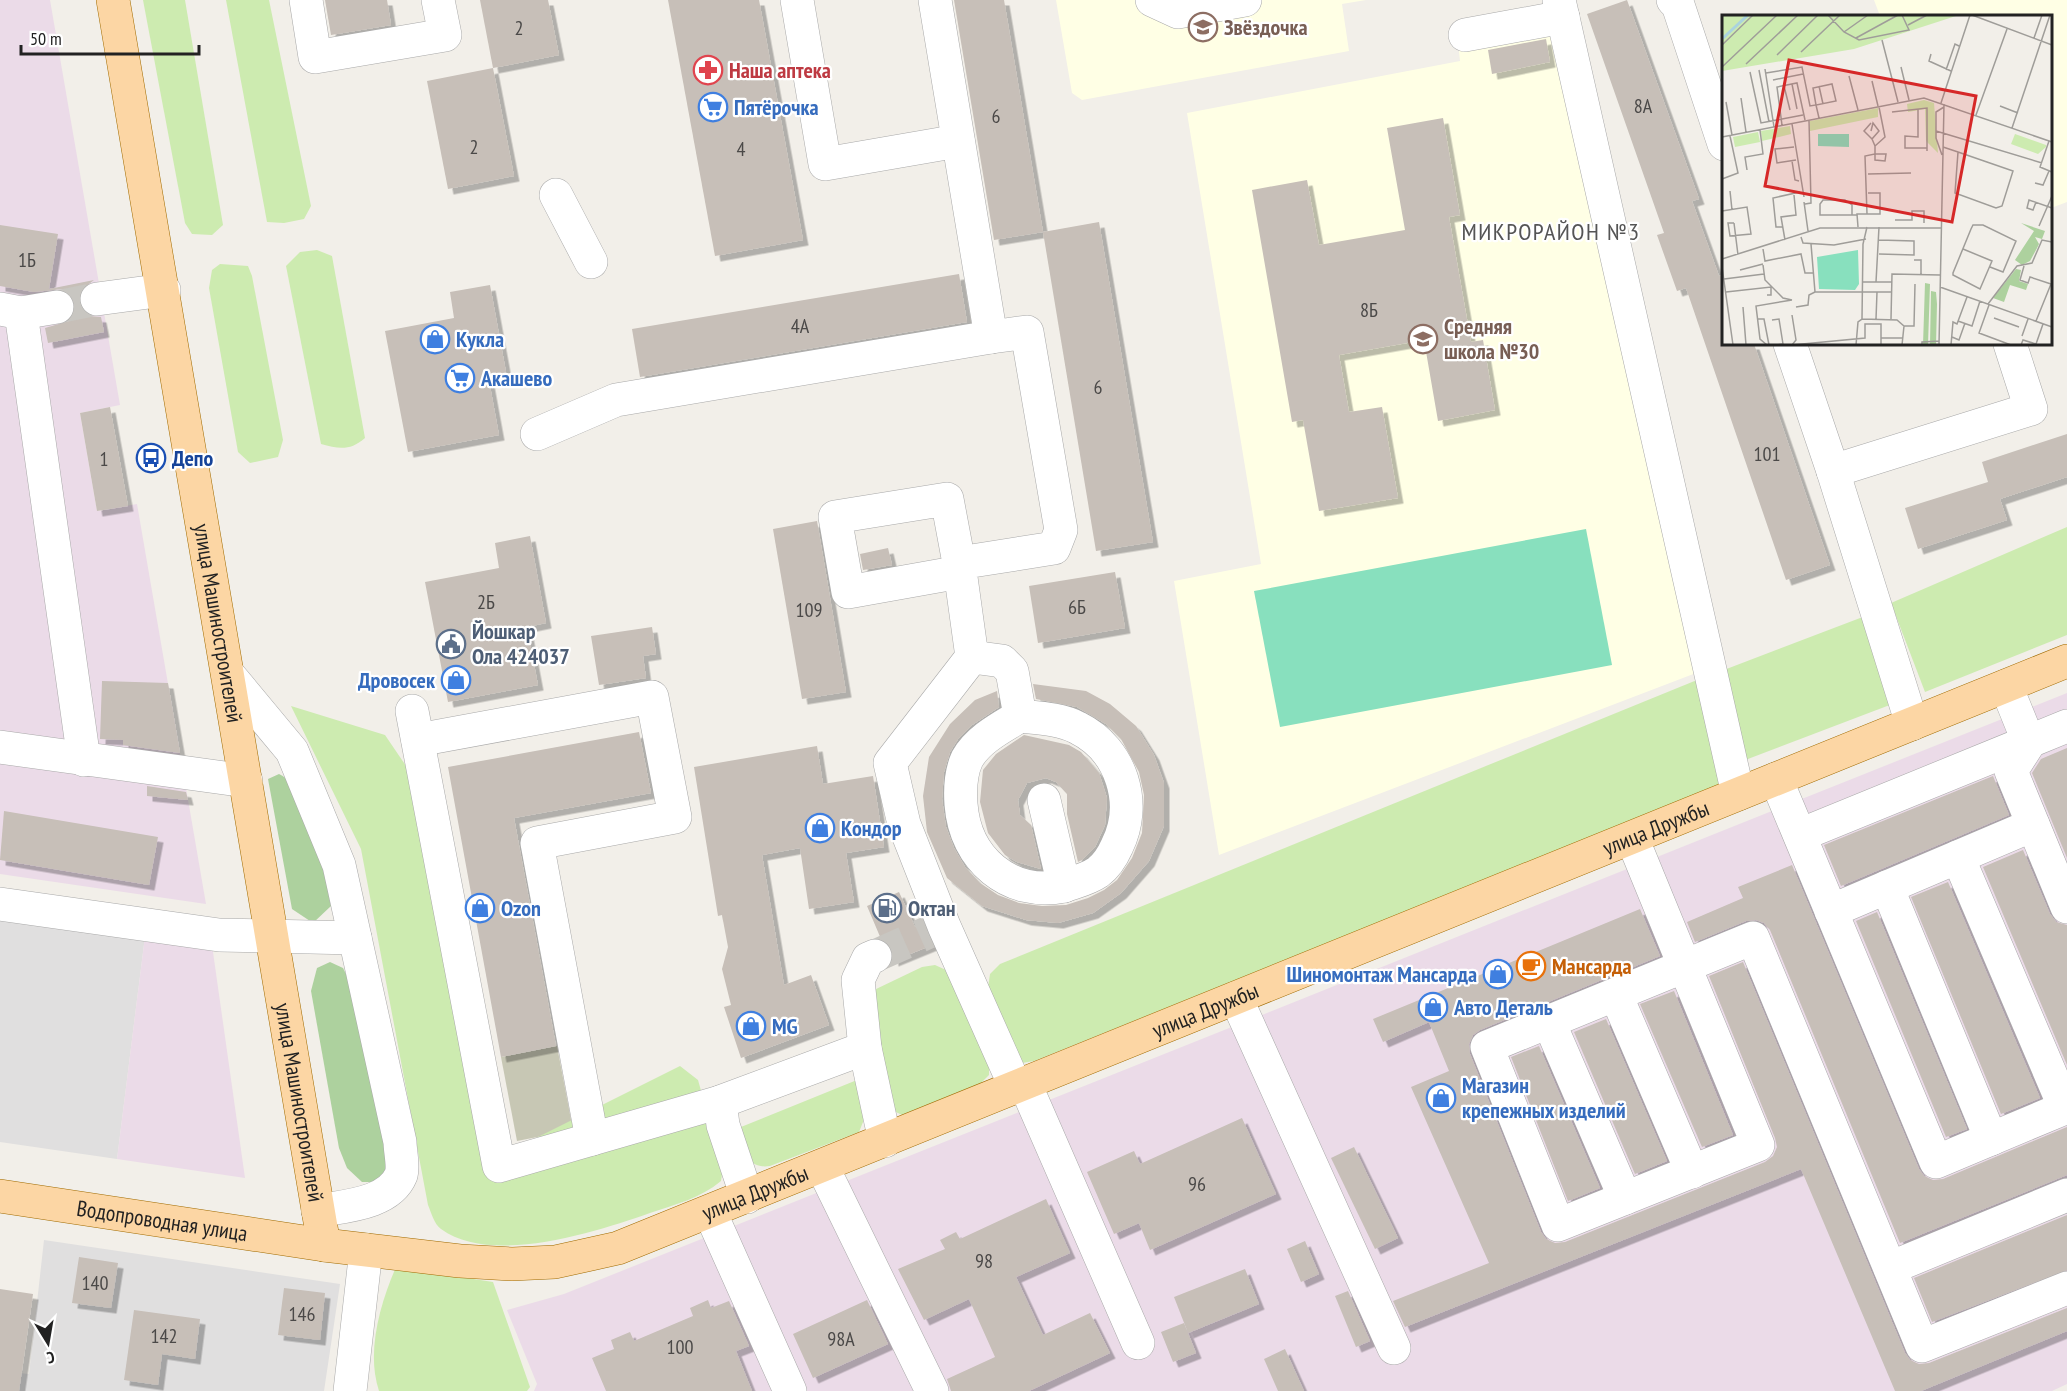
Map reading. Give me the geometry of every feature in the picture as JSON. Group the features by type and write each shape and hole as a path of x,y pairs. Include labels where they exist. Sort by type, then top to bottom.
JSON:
{"main road":[{"name":"улица Машиностроителей","path":"113,0 164,290 324,1245"},
{"name":"улица Дружбы","path":"324,1245 460,1261 512,1264 555,1262 618,1248 2067,661"},
{"name":"Водопроводная улица","path":"0,1196 324,1245"}],"street":[{"path":"306,0 315,57 445,35 438,0"},
{"path":"797,0 825,164 958,141"},
{"path":"935,0 991,337"},
{"path":"1152,0 1178,12 1245,0"},
{"path":"1679,2 1721,128"},
{"path":"1465,35 1561,8 1738,794"},
{"path":"556,195 591,262"},
{"path":"98,299 164,290"},
{"path":"57,307 10,311 84,760"},
{"path":"537,434 616,400 1027,332 1061,530 1054,548 959,567 972,657 890,763 904,824 936,929 1021,1086 1138,1343"},
{"path":"1790,345 1833,471 1912,724"},
{"path":"1833,471 2031,409 2010,345"},
{"path":"972,657 1002,661 1012,671 1020,716"},
{"path":"228,674 292,751 339,864 400,1142 402,1173 391,1190 359,1204 318,1211"},
{"path":"2006,686 2029,743"},
{"path":"537,698 584,688"},
{"path":"591,1139 537,843 675,817 652,697 415,725 499,1166 720,1102 865,1048"},
{"path":"1020,716 1056,721 1079,728 1103,746 1115,764 1125,786 1128,812 1124,834 1114,853 1100,871 1064,886 1045,890 1016,883 991,869 973,848 962,820 960,788 968,759 988,736 1020,716"},
{"path":"1800,835 2067,726"},
{"path":"2029,743 2011,771 2067,907"},
{"path":"0,747 246,781"},
{"path":"1776,779 1936,1162 2066,1108 1958,857"},
{"path":"1044,801 1064,886"},
{"path":"1831,911 2033,825"},
{"path":"1632,838 1685,967 1758,1145 1558,1225 1487,1047 1685,967 1753,938 1922,1346 2067,1288"},
{"path":"1887,887 1991,1139"},
{"path":"0,903 219,935 355,938"},
{"path":"875,956 868,959 858,980 865,1048 885,1141"},
{"path":"1616,995 1692,1172"},
{"path":"1236,998 1394,1348"},
{"path":"1549,1022 1625,1198"},
{"path":"720,1102 723,1125 747,1197"},
{"path":"822,1166 932,1391"},
{"path":"1890,1268 2067,1195"},
{"path":"710,1212 790,1391"},
{"path":"350,1391 366,1250"}],"shaded area":[{"path":"0,0 50,0 120,405 80,413 97,511 137,504 206,904 0,874"},
{"name":"Звёздочка","path":"1056,0 1366,0 1342,4 1349,51 1082,100 1072,93"},
{"path":"1874,0 2067,0 2067,202 2052,208 2052,15 1880,15"},
{"name":"Средняя школа №30","path":"1551,9 1696,673 1219,855 1174,581 1261,564 1187,113 1460,61 1456,25"},
{"path":"2067,693 2067,1384 2052,1391 534,1391 537,1384 507,1310 564,1294"},
{"path":"0,916 145,936 117,1159 0,1142"},
{"path":"145,936 212,945 245,1178 117,1159"},
{"path":"557,1046 573,1130 517,1141 501,1057"},
{"path":"44,1240 340,1284 324,1391 0,1391 0,1371 29,1374"}],"green space":[{"path":"143,0 185,0 223,225 212,235 192,234 185,223"},
{"path":"226,0 269,0 311,206 304,219 284,223 267,222"},
{"path":"317,250 332,256 365,438 344,448 321,444 286,266 300,252"},
{"path":"220,264 248,266 252,276 283,440 278,457 250,463 238,452 209,288 212,270"},
{"path":"2067,527 2067,635 1925,692 1891,603"},
{"path":"1586,529 1612,665 1280,727 1254,591"},
{"path":"1868,615 1895,703 1740,762 1716,673"},
{"path":"1697,680 1723,784 1034,1061 1022,1063 987,994 990,974 1000,964"},
{"path":"291,706 385,735 438,813 510,1151 680,1066 698,1080 723,1168 721,1181 705,1192 678,1204 602,1229 544,1242 488,1245 462,1240 439,1227 428,1205 361,849"},
{"path":"279,774 291,783 301,797 316,832 321,852 331,906 313,923 292,909 268,779"},
{"path":"330,962 343,968 352,986 390,1166 378,1182 362,1182 347,1168 339,1148 311,991 317,968"},
{"path":"935,965 946,970 989,1063 989,1075 981,1083 902,1115 892,1110 885,1101 874,990 922,967"},
{"path":"857,1080 865,1117 859,1132 770,1166 756,1164 747,1156 736,1129"},
{"path":"396,1267 493,1282 530,1387 527,1391 379,1391 375,1376 374,1344 380,1312"}],"building":[{"path":"325,0 387,0 391,25 331,35"},
{"path":"480,0 548,0 559,55 493,68"},
{"path":"668,0 759,0 803,240 715,256"},
{"path":"954,0 1004,0 1043,232 994,240"},
{"path":"1627,0 1699,199 1692,201 1719,276 1722,275 1722,345 1754,345 1830,565 1786,580 1686,288 1677,291 1657,235 1664,233 1587,14"},
{"path":"1546,39 1550,62 1492,74 1488,50"},
{"path":"493,68 514,176 448,189 427,81"},
{"path":"1443,118 1460,215 1449,217 1471,342 1483,340 1495,410 1438,421 1424,340 1339,355 1349,412 1382,407 1398,498 1319,511 1303,420 1292,422 1252,190 1307,180 1319,245 1405,230 1387,128"},
{"path":"1099,222 1153,542 1096,551 1043,232"},
{"path":"0,225 58,234 49,289 94,280 80,291 79,302 82,310 89,316 101,317 104,332 48,343 45,328 69,321 75,313 75,303 71,295 63,289 34,292 0,286"},
{"path":"959,274 967,322 640,377 632,329"},
{"path":"490,285 506,372 488,375 499,435 408,452 385,331 454,318 450,292"},
{"path":"110,407 128,506 97,511 80,413"},
{"path":"2067,434 2067,477 2000,499 2007,520 1918,549 1905,508 1988,482 1982,462"},
{"path":"817,521 846,692 802,699 773,529"},
{"path":"530,536 546,623 527,627 538,685 448,702 425,582 499,568 495,543"},
{"path":"888,548 892,565 863,570 860,554"},
{"path":"1115,572 1125,628 1038,643 1029,586"},
{"path":"652,627 656,654 643,656 646,678 599,685 591,636"},
{"path":"102,681 168,683 180,753 123,745 123,740 100,739"},
{"path":"1033,684 1086,691 1110,704 1136,726 1154,755 1164,783 1164,826 1149,861 1121,893 1093,913 1058,923 1026,920 982,906 947,878 927,832 923,796 929,757 950,724 975,700 997,691 999,707 972,725 958,739 950,752 944,772 942,799 946,827 965,867 980,883 998,895 1019,903 1042,906 1066,905 1088,898 1117,880 1132,858 1142,833 1144,795 1139,772 1121,739 1106,724 1077,707 1036,699"},
{"path":"639,732 651,793 514,818 556,1046 501,1057 448,767"},
{"path":"1024,735 1069,745 1081,752 1099,773 1107,798 1105,825 1095,847 1078,862 1067,814 1067,794 1056,782 1046,778 1027,783 1018,800 1020,815 1031,825 1041,869 1017,862 1005,855 988,833 980,802 983,770 996,754"},
{"path":"817,746 823,784 873,776 884,847 846,853 854,902 809,909 800,848 762,855 784,985 811,975 829,1025 741,1058 724,1007 731,1005 722,969 728,947 722,915 718,916 694,767"},
{"path":"2067,748 2067,858 2032,773 2041,759"},
{"path":"1993,776 2009,815 1841,886 1824,845"},
{"path":"147,786 186,792 188,800 147,796"},
{"path":"4,811 158,837 149,885 0,860"},
{"path":"2023,850 2050,914 2056,922 2067,925 2067,1065 1983,867"},
{"path":"1792,865 1919,1169 1924,1176 1933,1180 1943,1179 2067,1127 2067,1175 1900,1243 1770,930 1764,923 1756,920 1746,921 1695,942 1687,922 1743,898 1738,887"},
{"path":"1948,882 2040,1098 2001,1114 1911,897"},
{"path":"899,892 915,927 923,923 932,945 893,961 892,948 881,939 867,906"},
{"path":"1640,909 1660,956 1480,1030 1473,1035 1469,1044 1470,1054 1541,1232 1546,1239 1555,1243 1565,1242 1765,1162 1773,1156 1777,1147 1775,1138 1709,976 1743,962 1905,1353 1910,1360 1919,1364 1929,1363 2067,1308 2067,1331 1921,1391 1895,1391 1801,1169 1405,1327 1393,1301 1489,1263 1411,1087 1449,1071 1429,1022 1383,1042 1373,1019"},
{"path":"1877,912 1967,1129 1946,1137 1856,921"},
{"path":"1674,991 1733,1135 1702,1147 1640,1004"},
{"path":"1606,1019 1667,1161 1635,1174 1574,1032"},
{"path":"1539,1046 1600,1188 1568,1201 1511,1057"},
{"path":"1242,1118 1276,1194 1150,1250 1139,1223 1114,1234 1087,1172 1134,1151 1140,1164"},
{"path":"1354,1147 1398,1238 1375,1249 1331,1158"},
{"path":"1046,1199 1070,1253 1016,1277 1043,1335 1090,1313 1110,1353 1029,1391 951,1391 947,1379 995,1357 969,1299 924,1320 898,1269 945,1249 940,1240 956,1232 960,1239"},
{"path":"2067,1215 2067,1270 1932,1322 1914,1278"},
{"path":"1305,1241 1319,1274 1301,1282 1287,1249"},
{"path":"79,1257 118,1263 111,1308 72,1303"},
{"path":"1245,1269 1259,1304 1188,1333 1174,1297"},
{"path":"284,1288 325,1293 320,1340 278,1335"},
{"path":"0,1289 33,1294 19,1391 0,1391"},
{"path":"1348,1291 1370,1341 1356,1347 1335,1296"},
{"path":"708,1300 711,1308 729,1301 749,1346 736,1351 752,1391 606,1391 592,1358 614,1349 611,1340 630,1332 634,1341 693,1316 690,1308"},
{"path":"867,1300 888,1344 813,1378 793,1334"},
{"path":"134,1310 200,1319 195,1359 162,1354 158,1385 124,1380"},
{"path":"1184,1323 1196,1353 1173,1362 1161,1332"},
{"path":"1285,1349 1304,1391 1278,1391 1264,1359"}],"tunnel":[{"path":"57,307 97,299"},
{"path":"875,956 929,932"}],"place":[{"name":"Звёздочка","path":"1203,27"},
{"name":"Наша аптека","path":"708,70"},
{"name":"Пятёрочка","path":"713,107"},
{"name":"Кукла","path":"435,339"},
{"name":"Средняя школа №30","path":"1423,339"},
{"name":"Акашево","path":"460,378"},
{"name":"Депо","path":"151,458"},
{"name":"Йошкар Ола 424037","path":"451,644"},
{"name":"Дровосек","path":"456,680"},
{"name":"Кондор","path":"820,828"},
{"name":"Ozon","path":"480,908"},
{"name":"Октан","path":"887,908"},
{"name":"Мансарда","path":"1531,966"},
{"name":"Шиномонтаж Мансарда","path":"1498,974"},
{"name":"Авто Деталь","path":"1433,1007"},
{"name":"MG","path":"751,1026"},
{"name":"Магазин крепежных изделий","path":"1441,1098"}],"district":[{"name":"МИКРОРАЙОН №3","path":"1551,231"}]}
